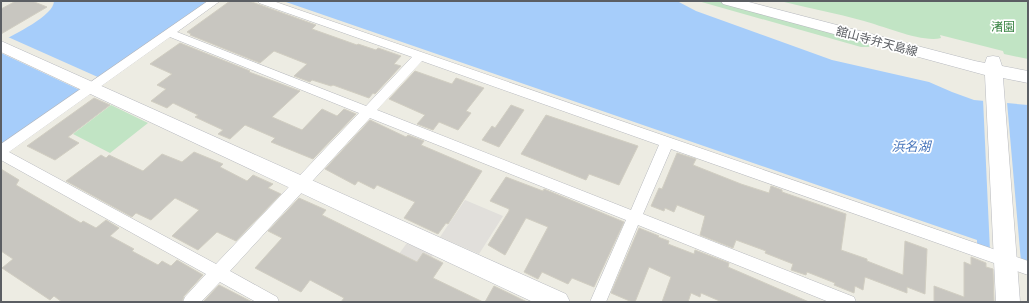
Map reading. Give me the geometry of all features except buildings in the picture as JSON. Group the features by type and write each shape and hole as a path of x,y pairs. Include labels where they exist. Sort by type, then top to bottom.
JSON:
{"street":[{"path":"1,151 90,87 215,1"},
{"path":"263,1 1028,268"},
{"name":"舘山寺弁天島線","path":"728,1 993,70 1028,76"},
{"name":"舘山寺弁天島線","path":"760,1 993,70 1028,66"},
{"path":"169,33 848,302"},
{"path":"1,46 558,302"},
{"path":"191,302 420,56"},
{"path":"993,70 1008,302"},
{"path":"598,302 667,142"},
{"path":"1,154 270,302"}],"shaded area":[{"path":"465,200 503,216 479,254 440,237"},
{"path":"407,243 433,255 402,301 375,287"}],"green space":[{"path":"698,1 718,1 863,40 870,45 869,47 861,47"},
{"name":"渚園","path":"780,1 1028,1 1028,59 1004,54 1003,51 940,35 941,38 933,39 914,36 854,18"},
{"path":"111,105 148,123 110,153 73,134"}],"water":[{"path":"54,1 208,1 1,145 1,42 48,13"},
{"name":"浜名湖","path":"283,1 677,1 696,11 832,60 929,82 974,100 1028,105 1028,262 977,245 977,240"}],"pier":[{"path":"8,37 100,78 82,91 1,53 1,41"},
{"path":"983,99 1007,102 1021,262 990,251"}]}
